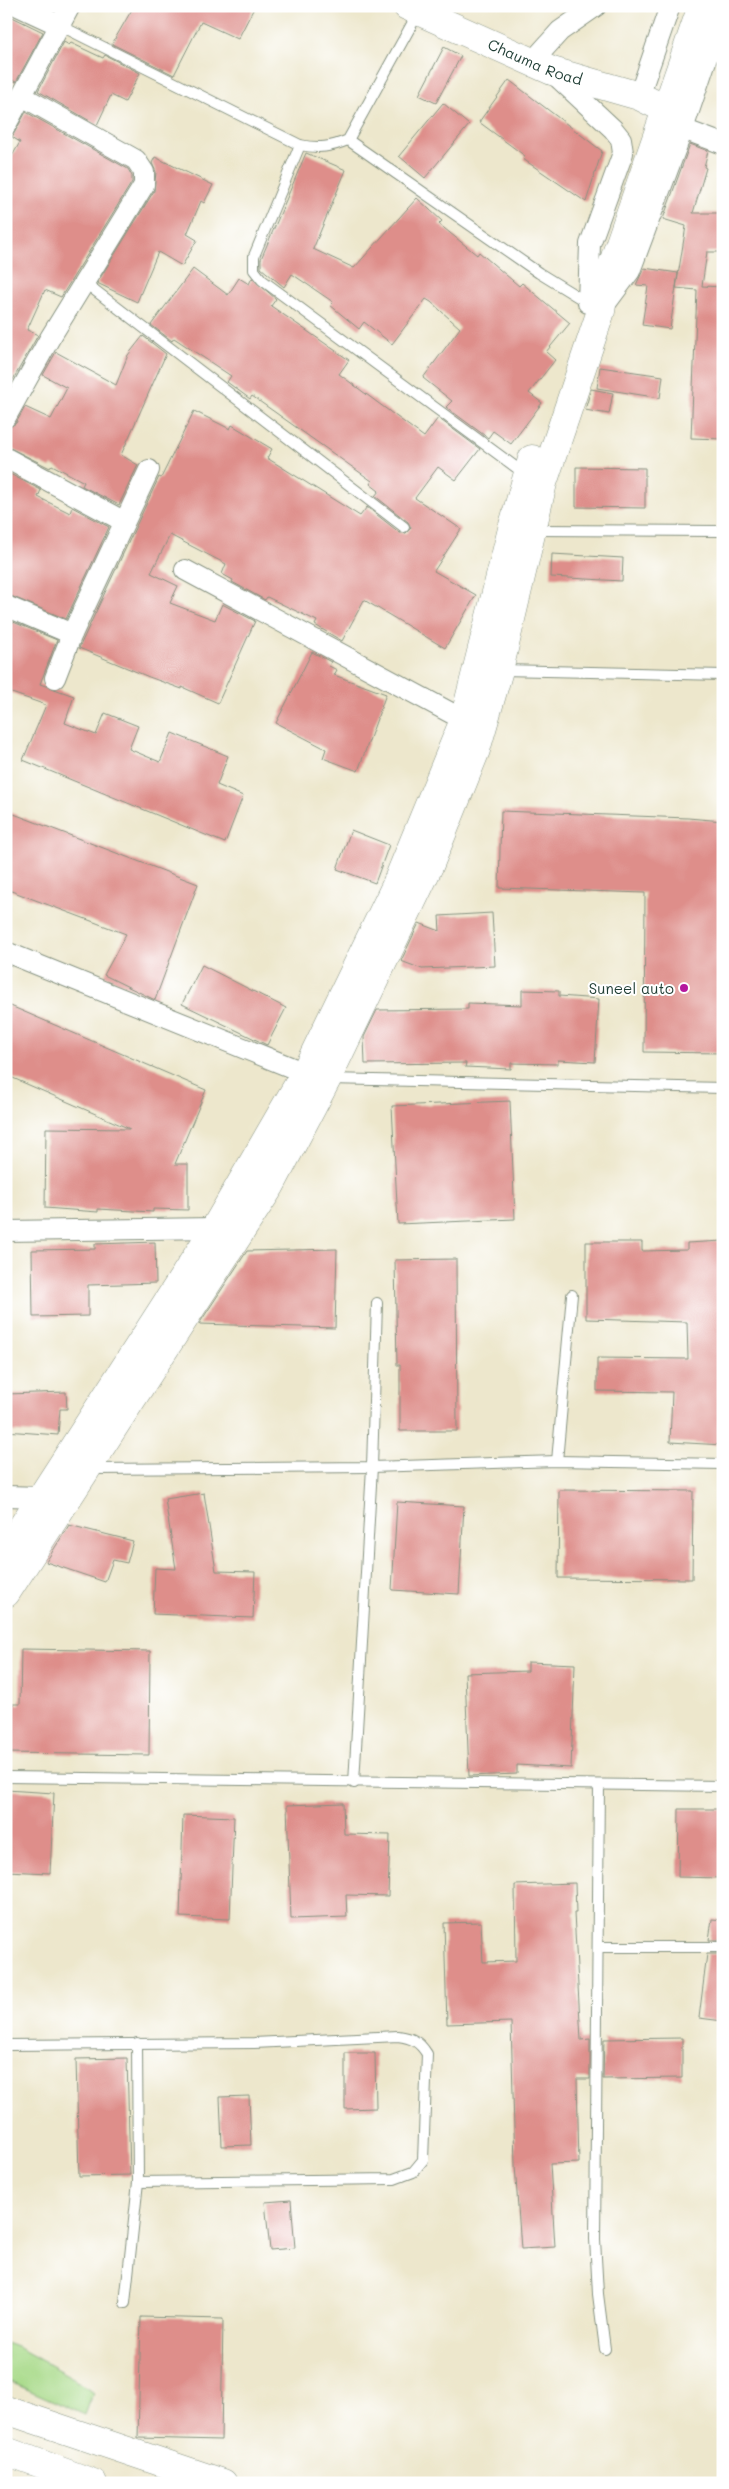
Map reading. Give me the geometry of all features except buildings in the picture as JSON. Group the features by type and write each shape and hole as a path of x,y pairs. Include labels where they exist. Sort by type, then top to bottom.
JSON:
{"street":[{"path":"18,6 60,26"},
{"path":"6,125 70,6"},
{"path":"522,530 544,483 597,302 591,238 623,153 621,139 613,129 542,66 560,31 596,6"},
{"path":"639,96 670,6"},
{"path":"675,119 687,52 702,6"},
{"name":"Chauma Road","path":"412,9 542,66 639,96 675,119"},
{"path":"6,1593 51,1502 226,1232 271,1185 316,1076 420,860 476,750 488,668 522,530 527,475 597,302 723,10"},
{"path":"6,417 84,282 144,185 144,172 136,160 22,96"},
{"path":"675,119 723,144"},
{"path":"6,458 124,521"},
{"path":"55,678 72,634 149,470"},
{"path":"185,570 464,720"},
{"path":"6,606 72,634"},
{"path":"420,860 464,720 488,668"},
{"path":"6,952 316,1076"},
{"path":"6,1231 226,1232"},
{"path":"6,1552 51,1502 86,1469 226,1232"},
{"path":"6,1496 51,1502"},
{"path":"6,2410 223,2483"},
{"path":"6,2450 93,2483"}],"lane":[{"path":"60,26 300,145 318,148 332,147 348,140 412,9"},
{"path":"348,140 539,272 597,302"},
{"path":"300,145 254,256 254,270 262,280 527,475"},
{"path":"84,282 404,527"},
{"path":"522,530 723,531"},
{"path":"488,668 723,675"},
{"path":"316,1076 723,1088"},
{"path":"557,1461 572,1294"},
{"path":"354,1784 372,1467 377,1303"},
{"path":"86,1469 372,1467 557,1461 723,1464"},
{"path":"6,1778 354,1784 723,1786"},
{"path":"600,1785 595,2238 598,2294 605,2349"},
{"path":"598,1947 723,1947"},
{"path":"6,2045 254,2043 398,2036 413,2038 422,2045 427,2054 423,2160 412,2172 394,2178 138,2182"},
{"path":"125,2303 138,2182 137,2043"}],"green space":[{"path":"6,2343 17,2347 75,2379 93,2393 85,2415 6,2380"}],"place":[{"name":"Suneel auto","path":"684,988"}]}
